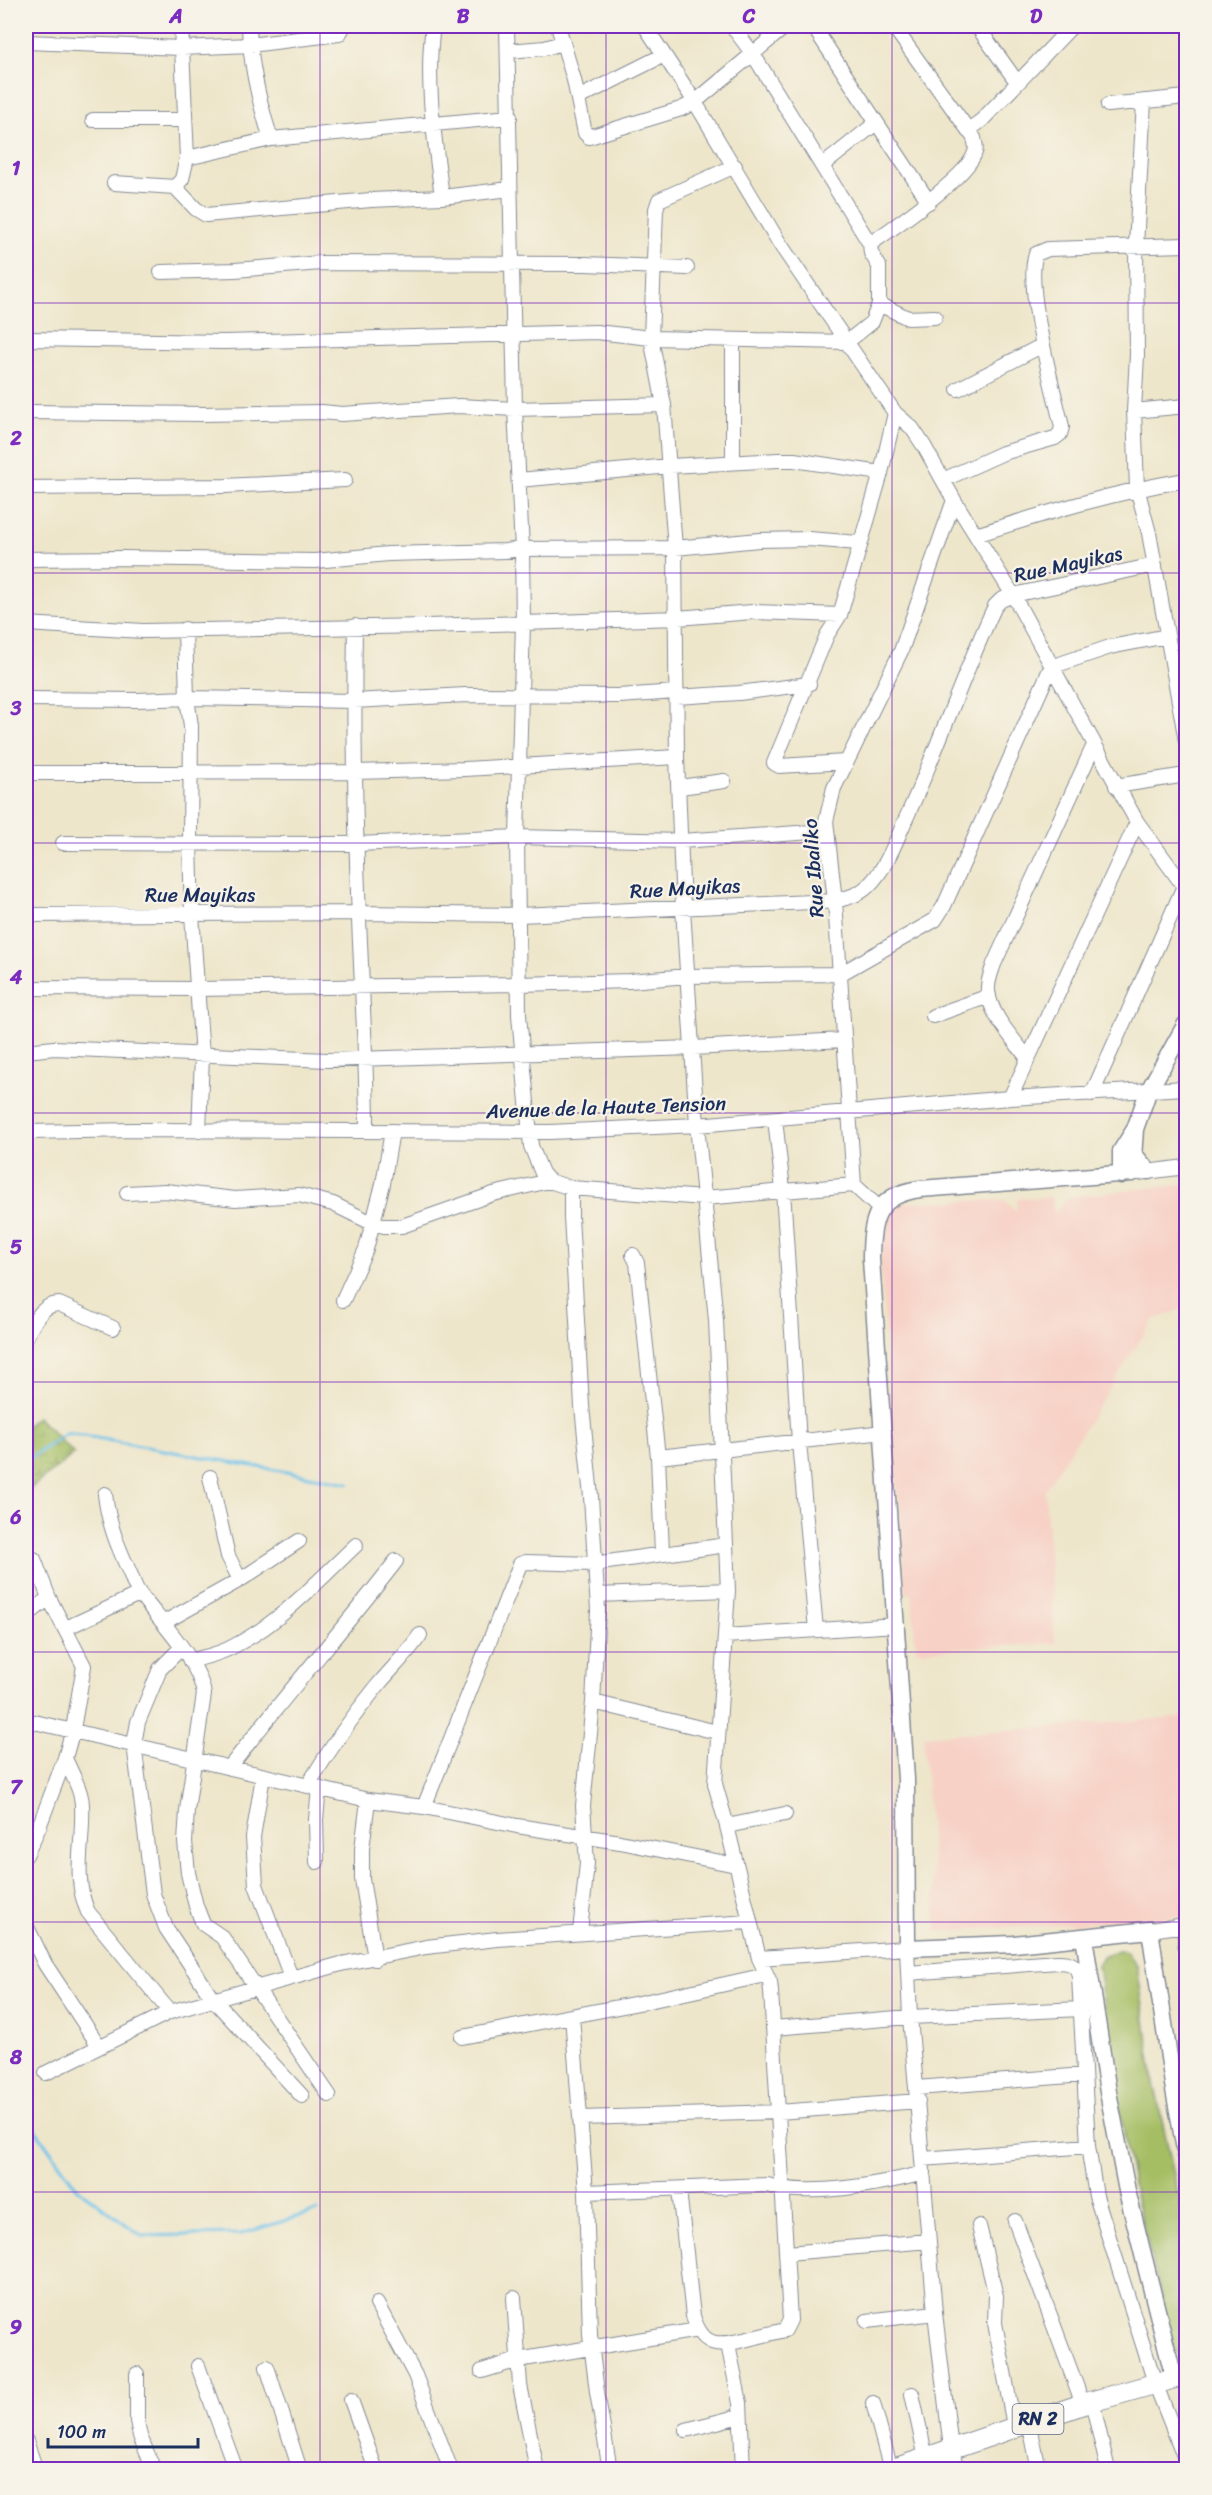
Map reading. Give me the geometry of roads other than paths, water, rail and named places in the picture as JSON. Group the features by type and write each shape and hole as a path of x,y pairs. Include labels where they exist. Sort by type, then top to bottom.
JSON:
{"highway":[{"name":"RN 2","path":"891,2469 1088,2402 1172,2378"}],"main road":[{"path":"1092,1177 1127,1152 1148,1092 1186,1024"},
{"path":"1127,1152 1134,1173"},
{"path":"1127,1152 1134,1173"},
{"path":"1134,1173 909,1191 892,1198 879,1209 871,1234 906,1779 907,1948 973,1947 1150,1930 1186,2155"},
{"path":"1084,1937 1108,2092 1125,2180 1172,2378"}],"street":[{"path":"175,187 182,179 188,158 184,120 181,26"},
{"path":"249,26 258,100 271,139"},
{"path":"26,42 181,48 250,45 339,34 344,26"},
{"path":"433,26 429,51 433,126 442,197"},
{"path":"507,26 511,263 523,623 519,696 517,837 519,984 529,1131 535,1158 542,1173 549,1181"},
{"path":"645,26 735,166 780,244 895,413 912,428 1013,595 1137,822 1185,888 1092,1094"},
{"path":"26,339 225,342 596,332 651,338 848,342 872,321 879,304 879,266 871,253 870,244 753,54 732,26"},
{"path":"562,31 585,133 589,137 681,109 695,102 786,26"},
{"path":"813,26 929,202"},
{"path":"870,244 929,202 971,161 976,145 969,131 893,26"},
{"path":"977,26 1017,81"},
{"path":"969,131 982,120 1064,28"},
{"path":"508,51 545,48 562,31"},
{"path":"578,98 664,55"},
{"path":"1108,105 1186,97"},
{"path":"1144,101 1136,246 1137,355 1134,411 1137,488 1155,565 1186,741"},
{"path":"188,158 271,139 433,126 510,117"},
{"path":"93,120 184,120"},
{"path":"822,166 876,123"},
{"path":"679,2190 693,2316 698,2331 709,2342 728,2344 785,2330 790,2320 771,1990 759,1958 715,1784 728,1590 722,1452 716,1320 697,1125 683,909 680,787 677,757 675,548 670,466 663,405 651,338 656,209 659,200 735,166"},
{"path":"114,183 175,187 196,209 206,215 371,200 442,197 510,189"},
{"path":"943,480 1004,453 1055,438 1060,434 1062,427 1043,345 1032,269 1036,254 1048,249 1186,245"},
{"path":"161,272 235,270 321,263 585,264 687,268"},
{"path":"879,304 908,318 935,317"},
{"path":"733,462 734,341"},
{"path":"958,389 1043,345"},
{"path":"26,412 202,414 322,412 342,414 459,406 515,409 663,405"},
{"path":"1134,411 1186,406"},
{"path":"846,762 779,766 774,763 809,684 827,635 840,615 881,473 895,413"},
{"path":"519,480 670,466 794,460 881,473"},
{"path":"26,488 225,486 345,480"},
{"path":"976,535 1137,488 1186,480"},
{"name":"Rue Ibaliko","path":"854,1185 835,901 826,831 828,810 834,788 901,651 954,500"},
{"path":"26,559 315,561 388,554 505,552 522,549 675,548 769,540 809,539 859,543"},
{"name":"Rue Mayikas","path":"26,915 360,913 519,915 835,901 849,897 866,889 883,864 936,752 995,606 1001,600 1013,595 1155,565"},
{"path":"26,624 143,631 523,623 677,618 753,612 840,615"},
{"path":"355,626 355,772 367,1131"},
{"path":"185,629 187,698 191,726 192,915 202,1056 199,1131"},
{"path":"26,988 196,989 519,984 630,981 687,976 840,974 936,920 1051,667 1110,647 1167,636"},
{"path":"26,699 187,698 354,701 466,695 619,696 739,693 809,684"},
{"path":"1028,1059 995,1011 988,996 988,983 994,964 1094,745"},
{"path":"30,773 355,772 677,757"},
{"path":"1116,786 1186,775"},
{"path":"680,787 724,781"},
{"path":"1010,1098 1137,822"},
{"path":"63,843 357,844 517,837 681,841 826,831"},
{"path":"933,1016 988,996"},
{"path":"26,1051 54,1048 327,1060 693,1048 843,1040"},
{"name":"Avenue de la Haute Tension","path":"26,1132 529,1131 697,1125 1010,1098 1148,1092 1186,1088"},
{"path":"775,1119 783,1190 799,1442 816,1630"},
{"path":"343,1300 366,1250 383,1184 392,1131"},
{"path":"1134,1173 1186,1167"},
{"path":"127,1192 165,1191 235,1199 298,1195 333,1204 372,1223 384,1226 402,1226 493,1194 549,1181 571,1188 704,1198 854,1185 879,1209"},
{"path":"571,1188 573,1270 591,1497 598,1626 584,1806 587,1863 580,1932"},
{"path":"633,1255 637,1263 658,1457 662,1553"},
{"path":"26,1337 44,1308 51,1304 59,1304 113,1328"},
{"path":"658,1457 722,1452 884,1432"},
{"path":"210,1477 228,1556 240,1580"},
{"path":"105,1494 107,1514 117,1544 139,1593 181,1648 202,1682 204,1694 185,1842 192,1892 203,1924 222,1938 329,2095"},
{"path":"163,1623 240,1580 299,1541"},
{"path":"190,1661 234,1647 254,1634 296,1603 356,1545"},
{"path":"424,1807 520,1564 525,1562 594,1564 726,1545"},
{"path":"26,1557 34,1559 49,1598 84,1666 73,1729 65,1758 26,1855"},
{"path":"230,1767 266,1719 357,1613 396,1561"},
{"path":"597,1595 728,1590"},
{"path":"66,1628 139,1593"},
{"path":"26,1616 49,1598"},
{"path":"725,1636 897,1624"},
{"path":"317,1862 314,1787 327,1751 379,1684 409,1652 420,1635"},
{"path":"181,1648 160,1669 138,1722 134,1744 153,1894 166,1928 213,1999 302,2096"},
{"path":"593,1702 717,1732"},
{"path":"26,1719 368,1800 424,1807 736,1865"},
{"path":"65,1758 82,1805 78,1875 87,1912 170,2012"},
{"path":"263,1776 253,1838 256,1885 291,1977"},
{"path":"368,1800 362,1849 362,1879 375,1959"},
{"path":"727,1826 785,1814"},
{"path":"46,2073 170,2012 341,1964 426,1947 580,1932 750,1922"},
{"path":"26,1925 45,1964 99,2046"},
{"path":"1150,1930 1185,1925 1186,1951"},
{"path":"759,1958 907,1948 910,2017 935,2313 951,2449 957,2469"},
{"path":"908,1973 1066,1962 1074,1965 1078,1971 1088,2146 1101,2217 1172,2378 1186,2461"},
{"path":"462,2037 766,1975"},
{"path":"773,2028 910,2017 1081,2009"},
{"path":"572,2016 586,2192 592,2349 610,2469"},
{"path":"581,2118 778,2112 1084,2075"},
{"path":"586,2192 768,2185 784,2190 884,2183 923,2166 1088,2146"},
{"path":"1015,2221 1088,2402 1108,2469"},
{"path":"979,2226 996,2296 995,2323 1022,2424 1040,2469"},
{"path":"787,2253 929,2241"},
{"path":"514,2298 524,2408 537,2469"},
{"path":"377,2304 415,2375 452,2469"},
{"path":"867,2321 935,2313"},
{"path":"482,2371 518,2360 698,2331"},
{"path":"728,2344 740,2403 743,2469"},
{"path":"198,2366 236,2469"},
{"path":"267,2367 300,2469"},
{"path":"137,2374 136,2421 154,2469"},
{"path":"912,2394 926,2458"},
{"path":"351,2400 376,2469"},
{"path":"873,2403 891,2469"},
{"path":"686,2430 740,2416"},
{"path":"26,2440 36,2469"}],"waterway":[{"path":"26,1461 67,1433 349,1483"},
{"path":"26,2117 78,2189 142,2236 241,2234 317,2211"}]}
